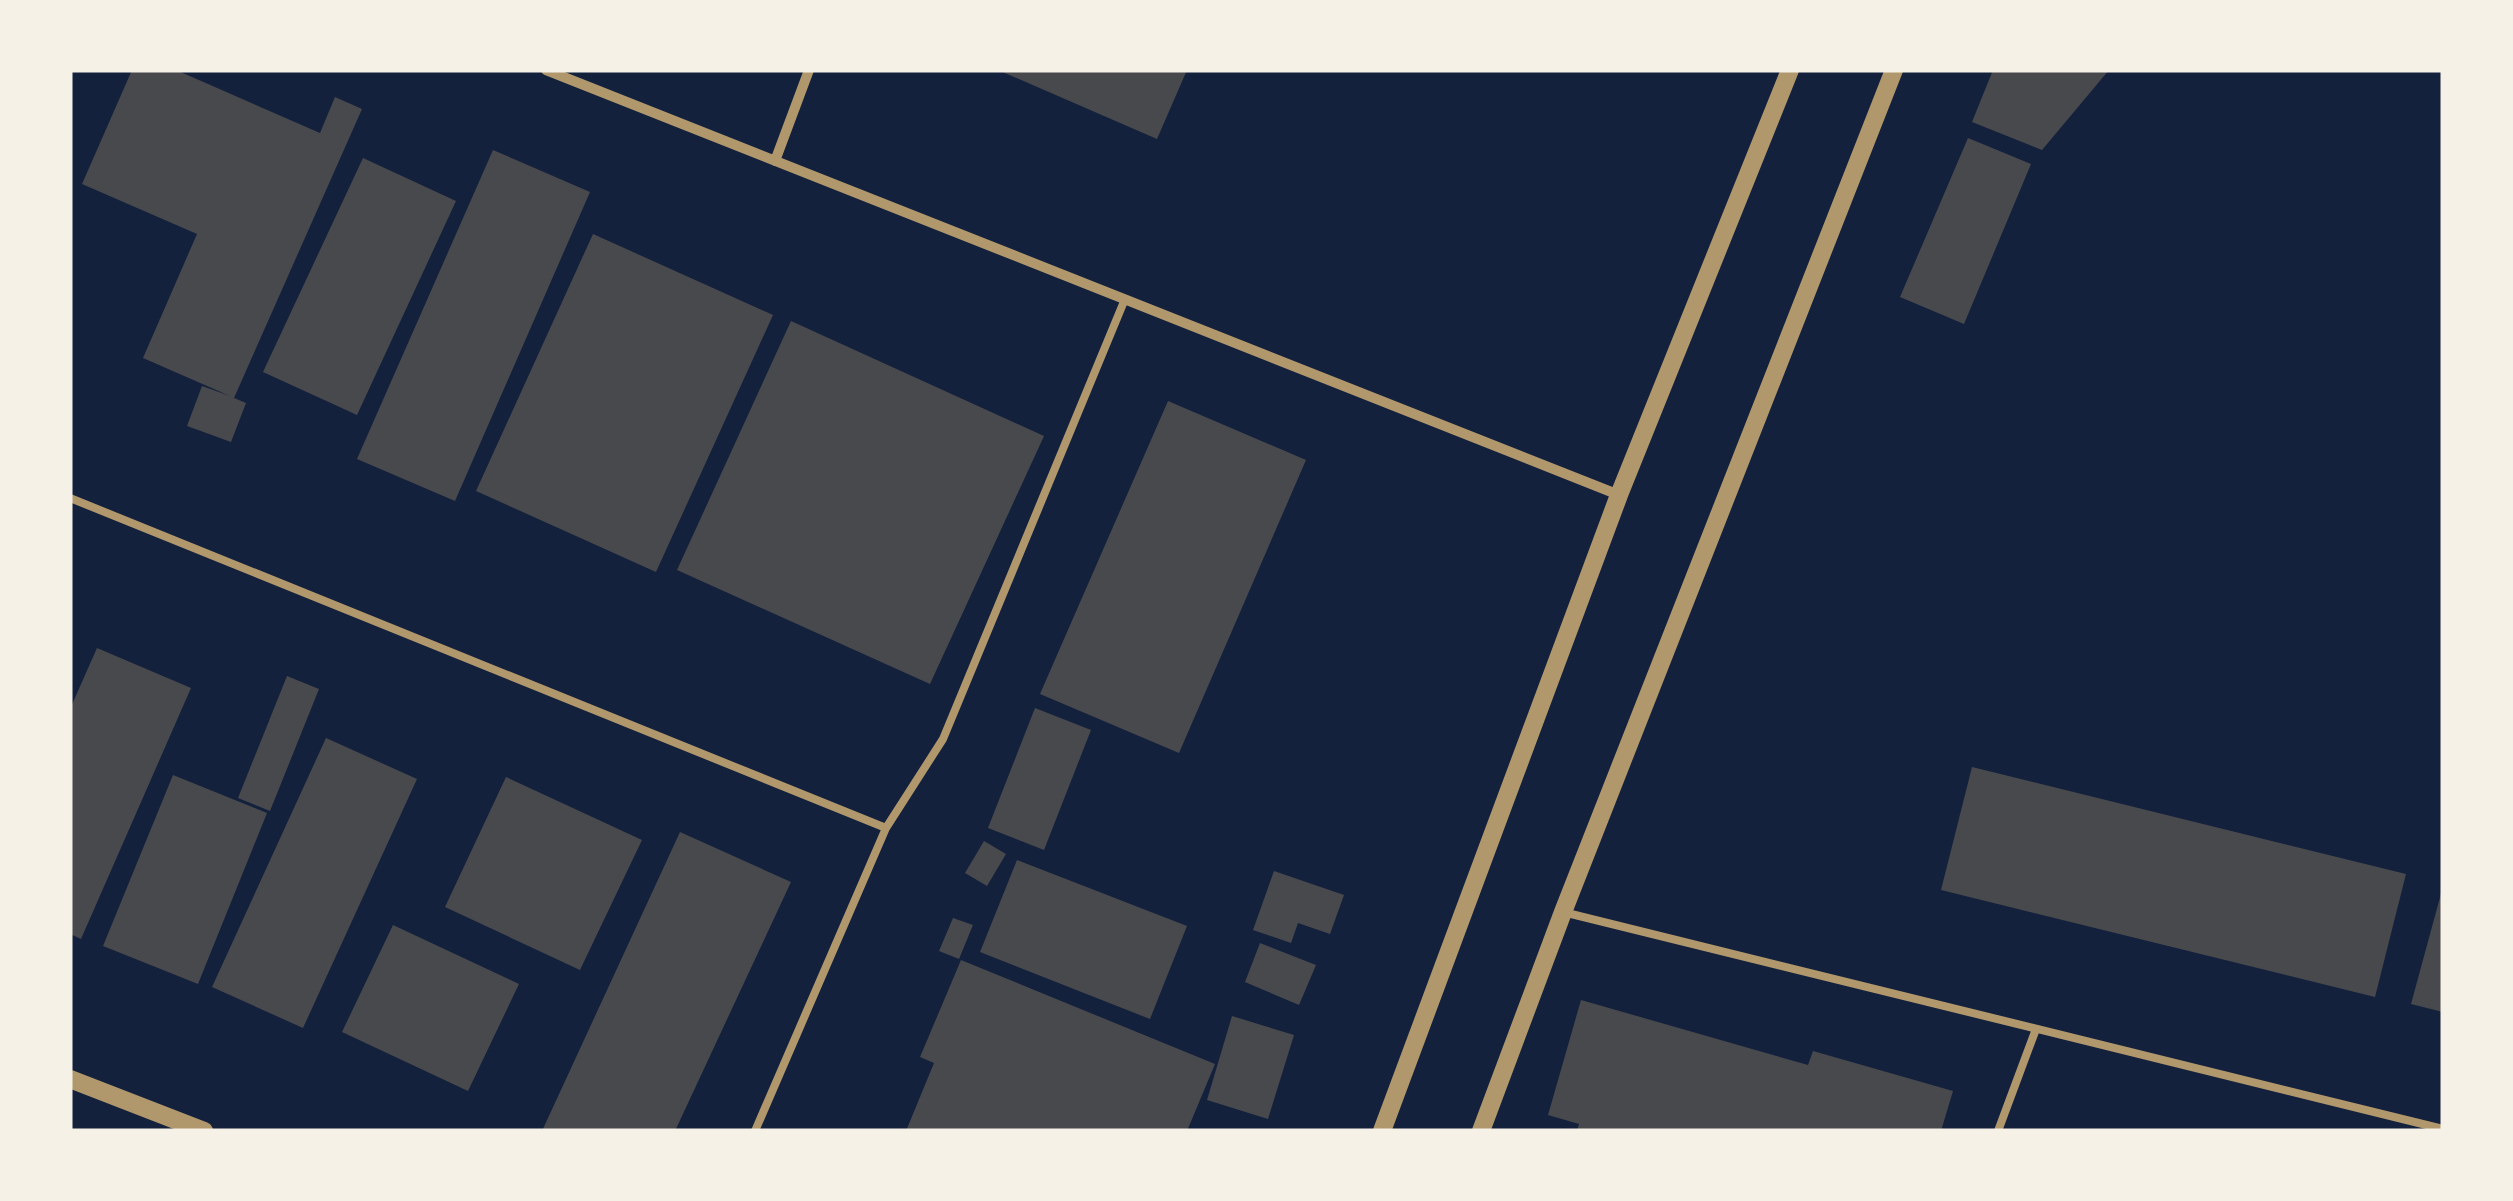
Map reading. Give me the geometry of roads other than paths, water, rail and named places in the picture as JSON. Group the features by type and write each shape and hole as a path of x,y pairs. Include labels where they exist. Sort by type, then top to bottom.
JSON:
{"street":[{"path":"546,70 1619,495"},
{"path":"775,161 809,70"},
{"path":"1382,1131 1619,495 1790,70"},
{"path":"1481,1131 1563,912 1894,70"},
{"path":"70,1079 204,1131"}],"lane":[{"path":"755,1131 886,828 942,740 1125,299"},
{"path":"70,498 886,828"},
{"path":"1563,912 2443,1129"},
{"path":"1998,1131 2036,1028"}]}
